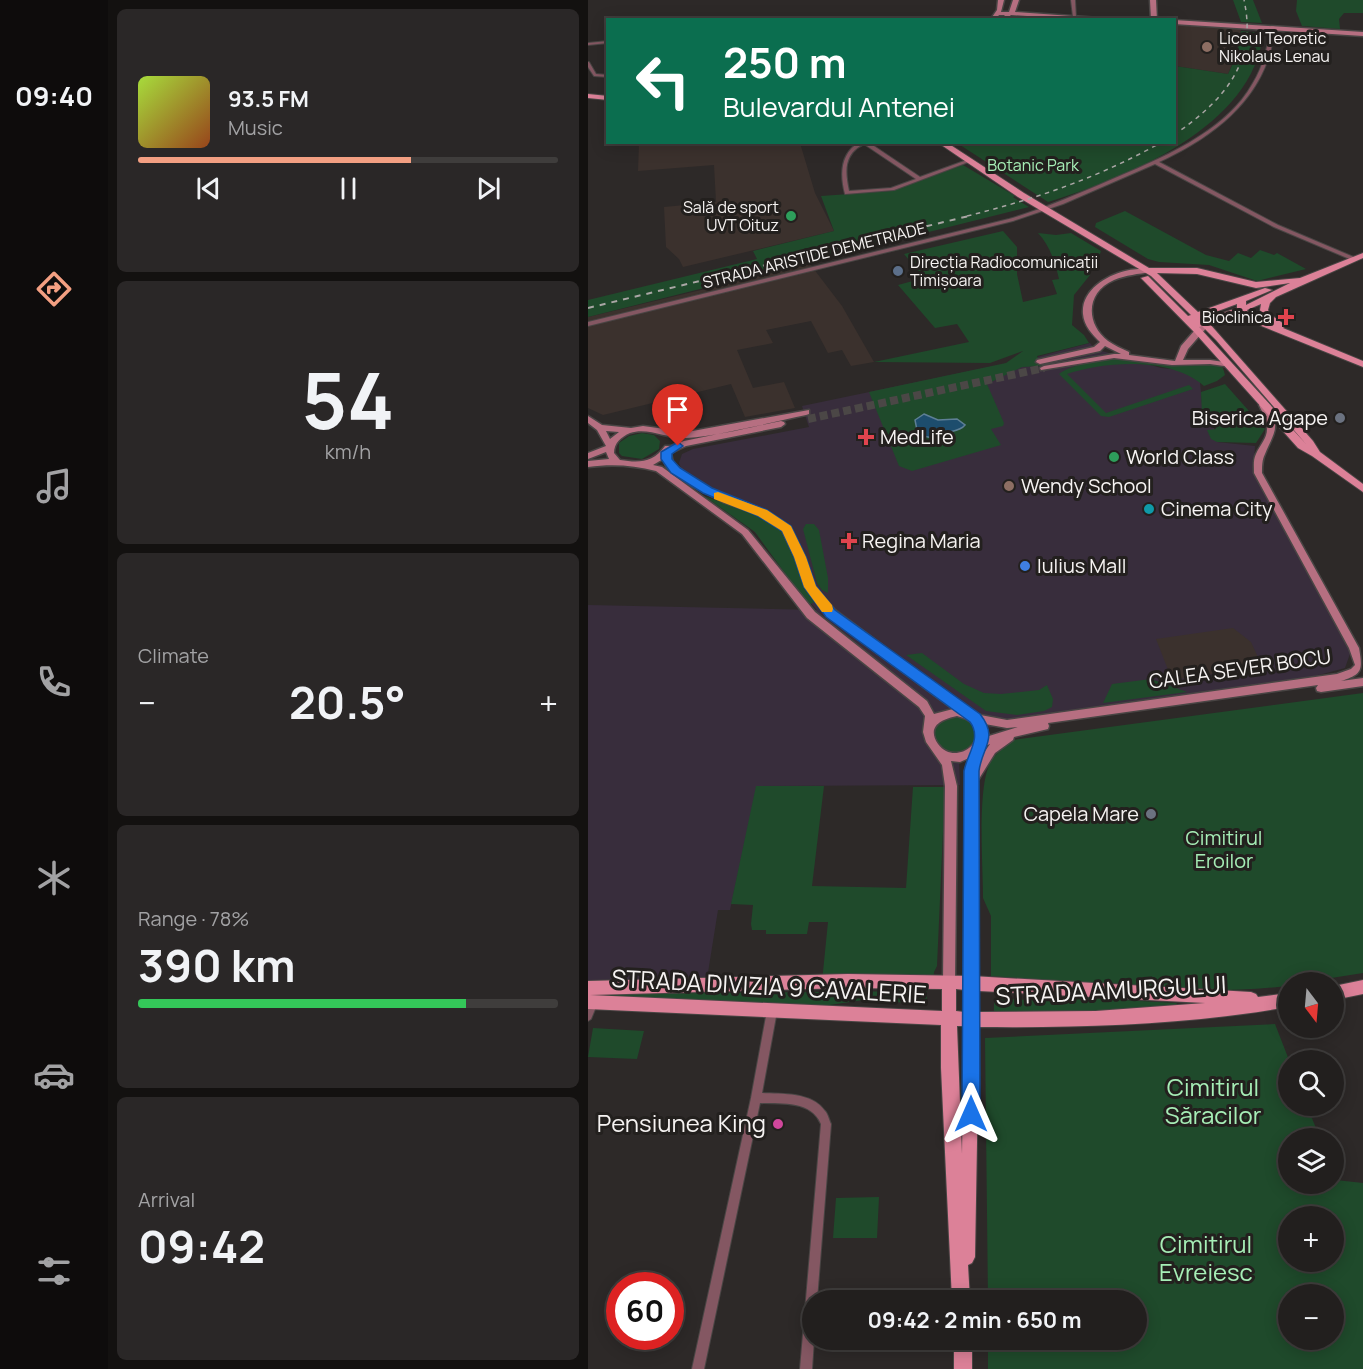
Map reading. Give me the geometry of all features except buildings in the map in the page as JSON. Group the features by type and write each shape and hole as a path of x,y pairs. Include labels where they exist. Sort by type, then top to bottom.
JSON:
{"main road":[{"path":"994,18 998,13 1001,0"},
{"path":"1005,18 1013,11 1016,0"},
{"path":"1153,0 1154,18"},
{"path":"998,13 1084,18"},
{"path":"1176,22 1363,36"},
{"path":"588,95 606,98"},
{"path":"943,144 1045,209 1148,270 1193,319"},
{"path":"1121,254 1136,270 1202,327 1264,389 1316,454"},
{"path":"1178,363 1184,348 1202,327 1363,255"},
{"path":"1132,357 1104,342 1088,322 1086,308 1089,296 1094,289 1108,280 1136,270 1197,271 1258,285 1312,276"},
{"path":"1229,279 1239,289 1245,308 1312,342"},
{"path":"1193,319 1245,308 1297,280"},
{"path":"1274,295 1266,302 1264,310 1268,317 1281,326"},
{"path":"1245,308 1312,342 1363,364"},
{"path":"1202,327 1228,365 1301,446 1316,454 1363,489"},
{"path":"1104,342 1097,350 1042,365 1108,356 1228,365"},
{"name":"CALEA SEVER BOCU","path":"973,717 994,723 1015,723 1338,678 1355,672 1361,666 1354,648 1258,473 1257,464 1260,453 1274,430 1263,405"},
{"path":"588,419 600,428 610,447 611,457 629,466 643,465 657,460 667,451 684,444 807,415 687,435 665,434 650,428 630,430 600,428"},
{"path":"588,456 610,447 617,437 630,430"},
{"path":"665,434 670,442 667,451 669,464 690,481 726,500 763,513 786,528 800,557 810,587 831,613 973,717 983,730 973,761 971,784 971,1114 962,1290"},
{"path":"588,465 617,462"},
{"path":"643,465 659,469 746,532 821,625 923,704 930,716 930,743 947,764 951,786 949,1068 961,1290"},
{"name":"CALEA SEVER BOCU","path":"980,744 1019,730 1363,682"},
{"path":"929,728 936,719 948,713 957,712 973,717"},
{"path":"971,784 982,761 991,750 1019,730"},
{"path":"938,752 961,756 970,753 980,744"},
{"name":"STRADA DIVIZIA 9 CAVALERIE","path":"589,1002 848,981 972,982"},
{"name":"STRADA AMURGULUI","path":"972,982 1213,998 1278,999"},
{"path":"1344,991 1363,987"},
{"name":"STRADA AMURGULUI","path":"948,1018 1068,1020 1168,1016 1278,1000"},
{"name":"STRADA DIVIZIA 9 CAVALERIE","path":"589,1002 948,1018"},
{"path":"963,1350 963,1369"}],"street":[{"path":"1073,0 1075,17"},
{"name":"STRADA ARISTIDE DEMETRIADE","path":"588,324 954,235 1045,209 1157,163 1203,137 1246,98 1264,69 1273,28"},
{"path":"588,46 606,44"},
{"path":"588,63 595,75 606,76"},
{"path":"861,144 849,152 844,162 843,175 847,193 886,190 969,160"},
{"path":"867,144 918,179"},
{"path":"1157,163 1314,243 1354,259"},
{"path":"698,1369 756,1098 772,1011"},
{"path":"756,1098 806,1102 816,1106 824,1115 826,1124 806,1369"}],"shaded area":[{"name":"Liceul Teoretic Nikolaus Lenau","path":"1176,25 1241,29 1238,50 1228,74 1176,66"},
{"path":"639,144 800,144 815,193 834,231 683,267 679,259 666,247 664,207 716,202 714,165 638,171"},
{"path":"810,264 842,306 874,362 851,366 842,350 828,353 811,321 766,330 773,343 737,350 753,388 784,382 795,408 745,417 731,384 603,415 588,408 588,317"},
{"path":"1090,343 1095,349 1161,368 1181,370 1195,377 1200,382 1203,415 1211,414 1217,442 1255,446 1254,462 1262,483 1351,651 1345,668 1282,681 1282,687 958,732 960,785 757,786 730,910 718,910 706,985 588,985 588,605 817,610 793,584 769,548 746,522 729,507 687,485 679,463 682,454 693,449 809,427 802,406 1037,357"},
{"path":"1233,628 1251,642 1262,666 1172,680 1156,639"}],"green space":[{"path":"1233,0 1253,0 1262,23 1241,22"},
{"path":"1297,0 1363,0 1363,13 1344,13 1339,19 1340,29 1302,26 1296,11"},
{"name":"Botanic Park","path":"1241,31 1263,33 1254,66 1237,96 1212,121 1181,144 1148,163 1113,179 1048,202 959,144 1176,144 1176,66 1228,74 1236,57"},
{"path":"963,165 1029,207 588,317 588,300 757,259 753,251 834,231 821,196 891,191"},
{"path":"1125,211 1206,255 1229,261 1238,253 1251,258 1260,250 1274,255 1277,253 1306,269 1257,281 1209,265 1159,262 1148,259 1095,227 1096,223"},
{"path":"1003,231 1017,247 1017,274 1023,302 1057,294 1052,280 1059,279 1056,266 1049,249 1038,233 1056,235 1071,233 1101,251 1100,254 1076,263 1090,275 1074,295 1072,325 1084,335 1089,343 1037,356 1042,366 1022,367 987,384 1004,423 1003,426 991,429 1001,445 912,471 899,466 869,392 1006,363 1023,351 990,363 874,362 969,342 957,324 935,328 898,285 924,278 904,254"},
{"path":"1125,358 1181,366 1216,364 1223,368 1225,375 1204,386 1174,370 1138,364 1101,366 1067,374 1106,413 1189,385 1193,389 1109,417 1101,416 1059,374 1081,364"},
{"path":"1225,384 1265,429 1256,443 1217,442 1211,439 1207,430 1216,429 1211,414 1202,415 1201,392"},
{"path":"642,433 654,435 660,441 659,449 642,459 622,456 619,453 619,443 629,436"},
{"path":"704,496 759,515 779,526 789,543 804,581 817,601 808,605 755,532"},
{"path":"806,524 814,524 819,530 828,578 828,593 822,590 817,583 803,529"},
{"path":"922,653 964,684 984,693 1001,694 1039,690 1047,685 1053,699 1052,707 1044,711 1017,715 986,711 906,655"},
{"path":"1151,679 1187,692 1103,703 1112,684"},
{"name":"Cimitirul Eroilor","path":"1363,693 1363,973 1344,976 1344,972 1278,972 1278,987 1213,990 1139,988 991,976 991,916 983,898 983,791 992,759 1013,740"},
{"path":"957,712 983,730 965,755 937,751 930,726"},
{"path":"756,786 824,786 812,886 906,888 913,787 945,787 937,966 933,982 822,982 828,922 809,922 807,934 766,934 766,930 752,930 753,905 731,904"},
{"path":"927,991 927,1004 863,1000 823,1006 606,996 614,994"},
{"path":"1069,997 1176,1003 1181,1007 994,1016 994,998 1043,1001"},
{"path":"1275,1024 1278,1038 1280,1038 1285,1050 1278,1050 1278,1116 1311,1116 1316,1128 1278,1128 1278,1194 1344,1194 1344,1181 1363,1183 1363,1369 988,1369 988,1350 1147,1350 1147,1290 988,1290 985,1038"},
{"path":"593,1028 644,1031 637,1059 588,1057"},
{"path":"879,1197 877,1238 833,1238 836,1198"}],"water":[{"path":"924,414 938,420 957,419 965,425 938,439 918,435 915,420"}],"tunnel":[{"path":"808,419 1044,368"}],"railway":[{"path":"1176,134 1208,108 1233,78 1246,43 1247,22 1244,0"},
{"path":"967,216 1067,186 1139,155 1158,144"},
{"path":"588,308 973,215"}],"slow traffic":[{"path":"718,496 763,513 790,532 810,587 827,609"}],"place":[{"name":"Liceul Teoretic Nikolaus Lenau","path":"1207,47"},
{"name":"Sală de sport UVT Oituz","path":"791,216"},
{"name":"Direcția Radiocomunicații Timișoara","path":"898,271"},
{"name":"Bioclinica","path":"1286,317"},
{"name":"Biserica Agape","path":"1340,418"},
{"name":"MedLife","path":"866,437"},
{"name":"World Class","path":"1114,457"},
{"name":"Wendy School","path":"1009,486"},
{"name":"Cinema City","path":"1149,509"},
{"name":"Regina Maria","path":"849,541"},
{"name":"Iulius Mall","path":"1025,566"},
{"name":"Capela Mare","path":"1151,814"},
{"name":"Pensiunea King","path":"778,1124"}],"route":[{"path":"678,446 666,452 669,464 675,470 708,491 763,513 786,528 790,532 810,587 831,613 954,705 975,718 982,727 982,740 971,771 971,1114"}],"park label":[{"name":"Cimitirul Săracilor","path":"1213,1102"},
{"name":"Cimitirul Evreiesc","path":"1206,1259"}]}
